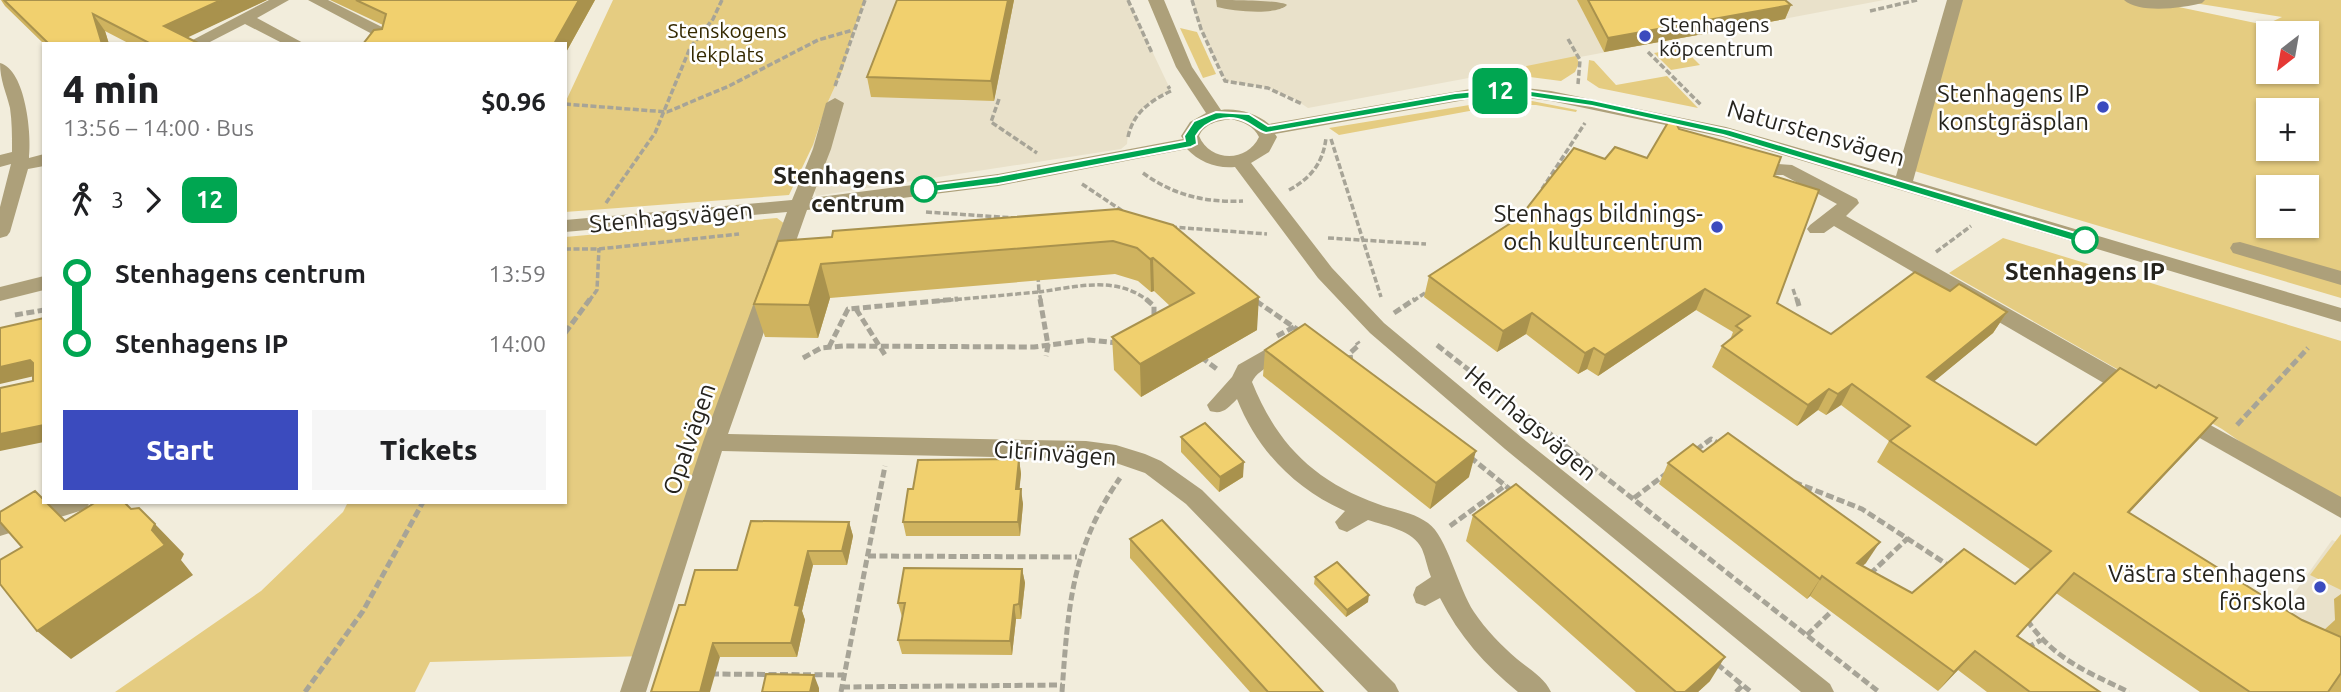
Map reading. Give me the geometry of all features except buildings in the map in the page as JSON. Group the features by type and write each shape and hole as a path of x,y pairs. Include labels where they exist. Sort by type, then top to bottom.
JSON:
{"street":[{"path":"197,42 281,0"},
{"path":"316,0 380,32 383,37 382,42"},
{"path":"1156,0 1184,67 1216,116"},
{"path":"1903,183 1955,0"},
{"path":"2132,0 2175,5 2200,0"},
{"path":"1221,1 1240,7 1279,5"},
{"path":"244,18 293,42"},
{"path":"0,68 16,98 21,127 21,160 9,211 0,232"},
{"name":"Naturstensvägen","path":"1266,130 1476,93 1510,91 1551,96 1642,113 1789,160 1903,183 2341,315"},
{"name":"Opalvägen","path":"633,692 714,442 822,149 833,98"},
{"path":"1216,116 1245,117 1266,130 1268,137 1261,152 1240,161 1228,162 1205,156 1191,144 1190,136 1198,123 1216,116"},
{"name":"Stenhagsvägen","path":"567,226 800,205 998,180 1191,144"},
{"path":"1728,158 1765,169 1789,160 1850,203 1825,223 2157,403 2341,509"},
{"path":"0,161 42,160"},
{"name":"Herrhagsvägen","path":"1240,161 1325,273 1377,328 1513,443 1821,692"},
{"path":"2240,248 2341,278"},
{"path":"0,294 42,284"},
{"path":"1218,405 1241,382 1246,371 1268,356"},
{"path":"1241,382 1267,438 1284,466 1322,488 1356,516 1407,524 1430,541 1435,588 1466,621 1497,666 1538,692"},
{"name":"Citrinvägen","path":"714,442 1086,450 1137,460 1153,467 1194,497 1386,692"},
{"path":"0,526 72,504"}],"path":[{"path":"567,330 597,290 599,249 596,224 622,174 654,134 667,112 682,64 697,37 720,12 722,0"},
{"path":"833,98 864,0"},
{"path":"1128,0 1152,54"},
{"path":"1192,0 1201,29 1225,81 1268,88 1293,98 1318,120 1328,138 1383,305"},
{"path":"1870,11 1917,0"},
{"path":"567,104 667,112 729,86 817,40 853,30"},
{"path":"1568,39 1580,60 1578,90"},
{"path":"1648,52 1703,108"},
{"path":"1164,78 1171,91 1144,106 1136,115 1128,133 1130,155 1146,176 1169,190 1200,200 1239,202 1267,198 1296,186 1314,172 1328,138"},
{"path":"999,99 991,122 1134,219"},
{"path":"1538,195 1590,115"},
{"path":"1328,138 1342,136"},
{"path":"1566,153 1575,156"},
{"path":"1239,202 1248,212"},
{"path":"918,211 1025,218"},
{"path":"1950,241 1974,223 1962,219"},
{"path":"1257,223 1275,243"},
{"path":"1158,227 1426,244"},
{"path":"1037,265 1048,345 1046,356"},
{"path":"829,347 848,309 1093,285 1121,285 1135,291 1154,306 1156,315 1151,327"},
{"path":"1388,318 1433,288"},
{"path":"1793,289 1798,306"},
{"path":"1248,296 1304,334"},
{"path":"856,309 885,355"},
{"path":"8,316 42,310"},
{"path":"1344,361 1351,366 1350,353 1359,345 1349,332"},
{"path":"803,358 811,352 829,347 962,348 1048,345 1089,340 1108,343 1131,341"},
{"path":"1426,340 1444,349 1879,692"},
{"path":"2223,441 2308,348"},
{"path":"1689,456 1712,439 1731,452"},
{"path":"889,446 841,689 1062,688 1068,613 1078,557 1097,511 1109,491 1137,460"},
{"path":"1461,451 1516,494"},
{"path":"1634,498 1678,464"},
{"path":"1782,478 1839,498 1908,538 1961,574"},
{"path":"1430,541 1506,485"},
{"path":"306,692 363,611 422,504"},
{"path":"1862,582 1908,538"},
{"path":"868,556 1078,557"},
{"path":"1807,635 1844,600"},
{"path":"2025,617 2041,640 2073,666 2129,692"},
{"path":"2025,660 2029,645 2041,640"},
{"path":"1712,659 1751,692"},
{"path":"707,674 844,675"},
{"path":"1736,692 1743,685"}],"shaded area":[{"path":"865,0 1128,0 1171,91 1155,98 1136,115 1128,133 1127,144 1121,149 816,196 808,168 813,145 826,106 843,69 853,30"},
{"path":"1192,0 1884,0 1308,108 1293,98 1268,88 1225,81 1201,29"},
{"name":"Västra stenhagens förskola","path":"2332,540 2341,544 2341,692 2268,630"}],"green space":[{"name":"Stenskogens lekplats","path":"613,0 865,0 843,69 826,106 813,145 789,195 567,212 567,99"},
{"name":"Stenhagens IP konstgräsplan","path":"1955,0 2145,0 2256,23 2256,84 2319,84 2319,21 2274,21 2282,17 2175,0 2341,0 2341,298 1901,167"},
{"path":"1180,28 1197,32 1216,74 1203,78"},
{"path":"1683,48 1700,65 1671,70 1654,53"},
{"path":"1576,56 1579,63 1575,72 1561,81 1483,75"},
{"path":"1589,60 1594,61 1616,85 1667,76 1698,108 1599,88 1587,80"},
{"path":"1500,100 1532,101 1577,110 1576,112 1536,105 1502,105 1339,135 1329,128"},
{"path":"777,218 790,228 646,656 430,662 415,692 115,692 261,591 343,512 347,504 567,504 567,237"},
{"path":"2003,238 2341,341 2341,512 2222,429 1949,273"},
{"path":"2341,534 2341,590 2310,575"}],"bus line":[{"name":"12","path":"924,189 998,180 1191,144 1190,136 1198,123 1216,116 1231,114 1245,117 1266,130 1455,96 1510,91 1592,103 1726,132 2085,240"}],"place":[{"name":"Stenhagens köpcentrum","path":"1645,36"},
{"name":"Stenhagens IP konstgräsplan","path":"2103,107"},
{"name":"Stenhagens centrum","path":"924,189"},
{"name":"Stenhags bildnings- och kulturcentrum","path":"1717,227"},
{"name":"Stenhagens IP","path":"2085,240"},
{"name":"Västra stenhagens förskola","path":"2320,587"}]}
